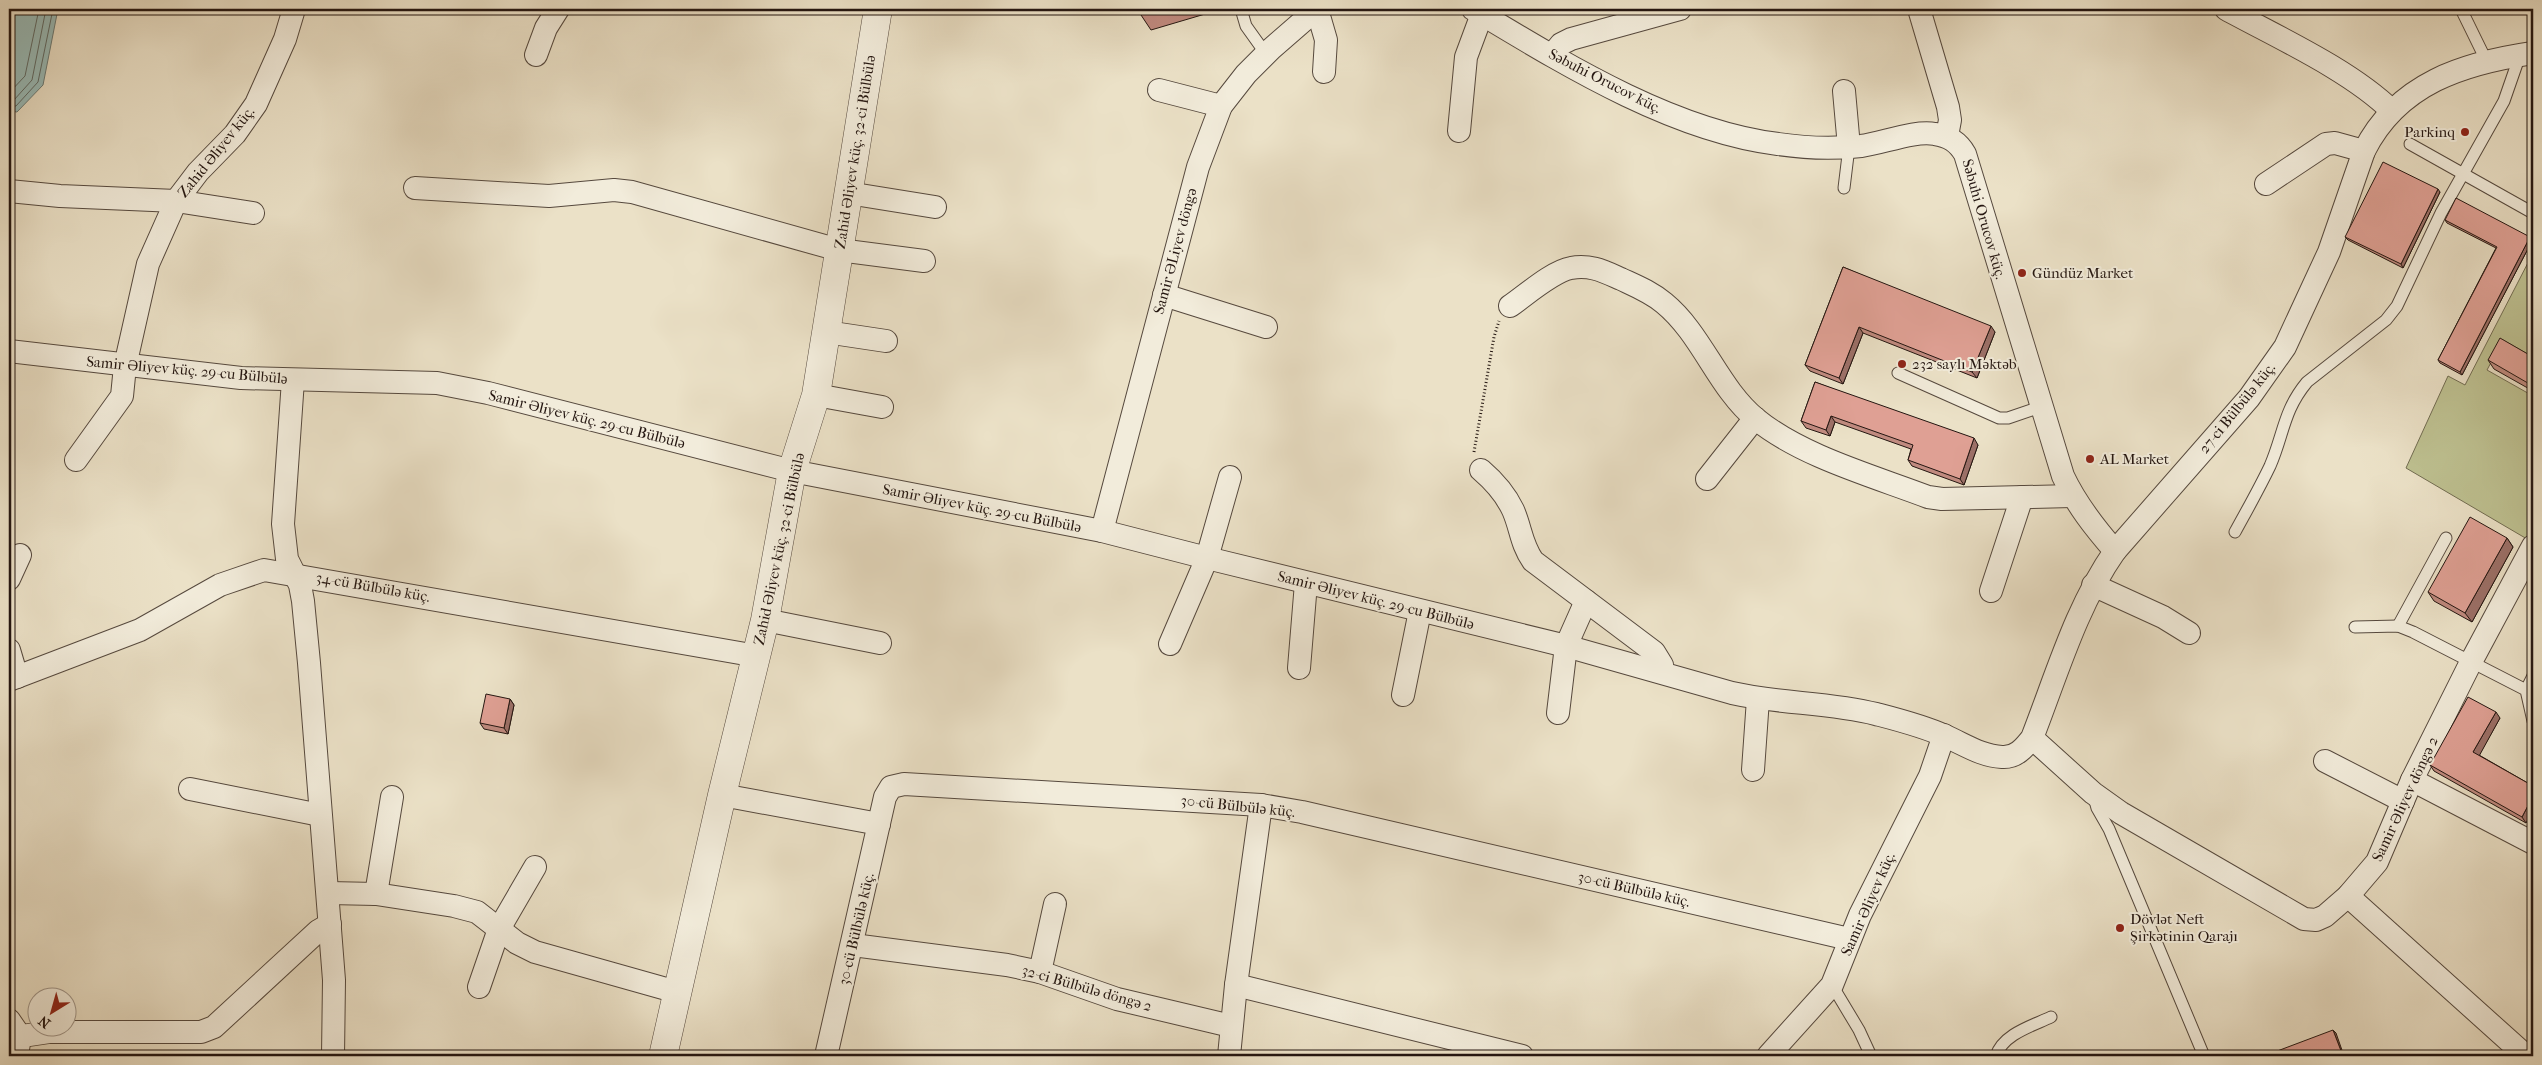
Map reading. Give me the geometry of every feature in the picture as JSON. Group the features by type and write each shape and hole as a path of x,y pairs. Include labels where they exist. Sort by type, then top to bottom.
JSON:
{"street":[{"name":"Zahid Əliyev küç.","path":"76,460 122,396 126,366 148,264 176,201 198,172 235,134 256,104 285,40 294,9"},
{"path":"536,55 546,28 558,9"},
{"name":"Zahid Əliyev küç. 32-ci Bülbülə","path":"663,1056 722,795 765,620 792,470 816,395 878,9"},
{"path":"1317,9 1326,40 1324,72"},
{"name":"Samir ƏLiyev döngə","path":"1102,531 1198,167 1221,106 1246,74 1317,9"},
{"path":"1552,55 1561,44 1571,38 1680,9"},
{"path":"1919,9 1948,107 1950,120 1947,136"},
{"path":"2226,9 2354,80 2375,95 2392,112"},
{"path":"1459,132 1466,57 1477,11"},
{"name":"Səbuhi Orucov küç.","path":"1477,11 1552,55 1612,87 1692,124 1748,140 1805,147 1848,147 1924,133 1947,136 1960,145 1965,154 2062,476 2072,496 2115,551"},
{"name":"27-ci Bülbülə küç.","path":"1944,735 1981,753 2004,758 2020,752 2032,738 2079,614 2093,585 2115,551 2249,398 2285,347 2329,252 2364,151 2372,135 2392,112 2434,80 2458,69 2486,60 2526,54"},
{"path":"1160,90 1221,106"},
{"path":"1844,91 1848,147"},
{"path":"2266,184 2326,144 2335,143 2364,151"},
{"path":"415,188 548,196 614,190 632,192 839,250 924,261"},
{"path":"9,192 176,201 253,213"},
{"path":"848,193 935,207"},
{"path":"1510,306 1555,275 1570,268 1596,268 1652,294 1666,304 1678,317 1739,401 1755,418 1792,444 1928,497 2072,496"},
{"path":"1164,295 1266,327"},
{"path":"826,332 886,341"},
{"name":"Samir Əliyev küç. 29-cu Bülbülə","path":"9,352 241,378 403,380 460,387 792,470 1102,531 1566,646 1758,699 1846,708 1906,722 1944,735"},
{"path":"293,380 283,524 284,548 303,602 320,815 329,893 334,980 333,1056"},
{"path":"816,395 882,407"},
{"path":"1707,480 1755,418"},
{"path":"1481,470 1498,484 1513,511 1524,548 1533,561 1654,652 1662,665 1657,671"},
{"path":"1170,644 1207,558 1230,477"},
{"path":"1991,591 2022,497"},
{"name":"Samir Əliyev döngə 2","path":"2032,738 2093,792 2120,813 2304,918 2316,920 2325,916 2348,896 2377,862 2412,780 2472,660 2533,546"},
{"path":"9,579 20,555"},
{"name":"34-cü Bülbülə küç.","path":"13,678 140,630 220,585 249,573 264,570 294,573 757,656"},
{"path":"1299,668 1306,583"},
{"path":"2093,585 2163,617 2189,633"},
{"path":"1558,714 1566,646 1586,601"},
{"path":"1403,695 1420,611"},
{"path":"765,620 880,643"},
{"path":"9,650 13,678"},
{"path":"1753,770 1758,699"},
{"name":"Samir Əliyev küç.","path":"1768,1056 1832,985 1850,939 1930,776 1944,735"},
{"path":"2325,761 2403,801"},
{"path":"2412,780 2533,843"},
{"name":"30-cü Bülbülə küç.","path":"826,1056 885,797 891,787 904,784 1261,805 1302,812 1850,939"},
{"path":"190,789 320,815"},
{"path":"722,795 879,824"},
{"path":"376,894 392,797"},
{"path":"1229,1056 1236,985 1261,805"},
{"path":"478,987 499,929 535,867"},
{"path":"329,893 376,894 454,906 477,912 499,929 535,952 677,992"},
{"path":"2348,896 2526,1056"},
{"path":"1040,972 1055,904"},
{"path":"14,1038 49,1032 201,1032 214,1027 318,931 330,924"},
{"name":"32-ci Bülbülə döngə 2","path":"852,945 1007,965 1040,972 1117,999 1231,1026"},
{"path":"1236,985 1522,1056"}],"lane":[{"path":"1241,9 1246,26 1266,54"},
{"path":"2461,9 2486,60"},
{"path":"2235,532 2269,467 2277,449 2282,424 2297,394 2307,382 2386,320 2397,306 2441,213 2526,54"},
{"path":"2410,144 2464,172 2533,213"},
{"path":"1844,188 1848,147"},
{"path":"1898,373 1999,418 2008,418 2040,406"},
{"path":"2398,626 2446,538"},
{"path":"2355,627 2398,626 2472,660 2526,690"},
{"path":"2533,676 2526,690 2533,721"},
{"path":"2093,792 2097,808 2109,829 2204,1056"},
{"path":"1832,985 1859,1030 1871,1056"},
{"path":"1996,1056 1998,1050 2010,1037 2051,1017"}],"path":[{"path":"1481,470 1474,457 1476,435 1494,337 1500,317 1510,306"}],"green space":[{"path":"2533,253 2533,357 2503,340 2487,370 2533,396 2533,527 2527,539 2406,468 2448,376 2465,385"}],"water":[{"path":"9,9 58,9 43,85 17,112 9,111"}],"building":[{"path":"1138,9 1151,9 1139,12"},
{"path":"2383,162 2438,189 2401,264 2345,237"},
{"path":"2456,198 2530,237 2460,372 2438,360 2497,247 2445,220"},
{"path":"1843,267 1991,326 1972,372 1859,327 1839,378 1805,365"},
{"path":"2500,338 2533,357 2533,386 2488,360"},
{"path":"1815,382 1974,438 1960,479 1908,460 1913,445 1831,416 1826,430 1801,421"},
{"path":"2470,517 2507,538 2465,613 2428,592"},
{"path":"486,694 510,699 504,728 480,723"},
{"path":"2468,697 2496,712 2473,752 2533,786 2533,796 2522,817 2430,765"},
{"path":"2333,1030 2343,1056 2264,1056"},
{"path":"2191,1052 2193,1056 2178,1056"}],"place":[{"name":"Parkinq","path":"2465,132"},
{"name":"Gündüz Market","path":"2022,273"},
{"name":"232 saylı Məktəb","path":"1902,364"},
{"name":"AL Market","path":"2090,459"},
{"name":"Dövlət Neft Şirkətinin Qarajı","path":"2120,928"}]}
